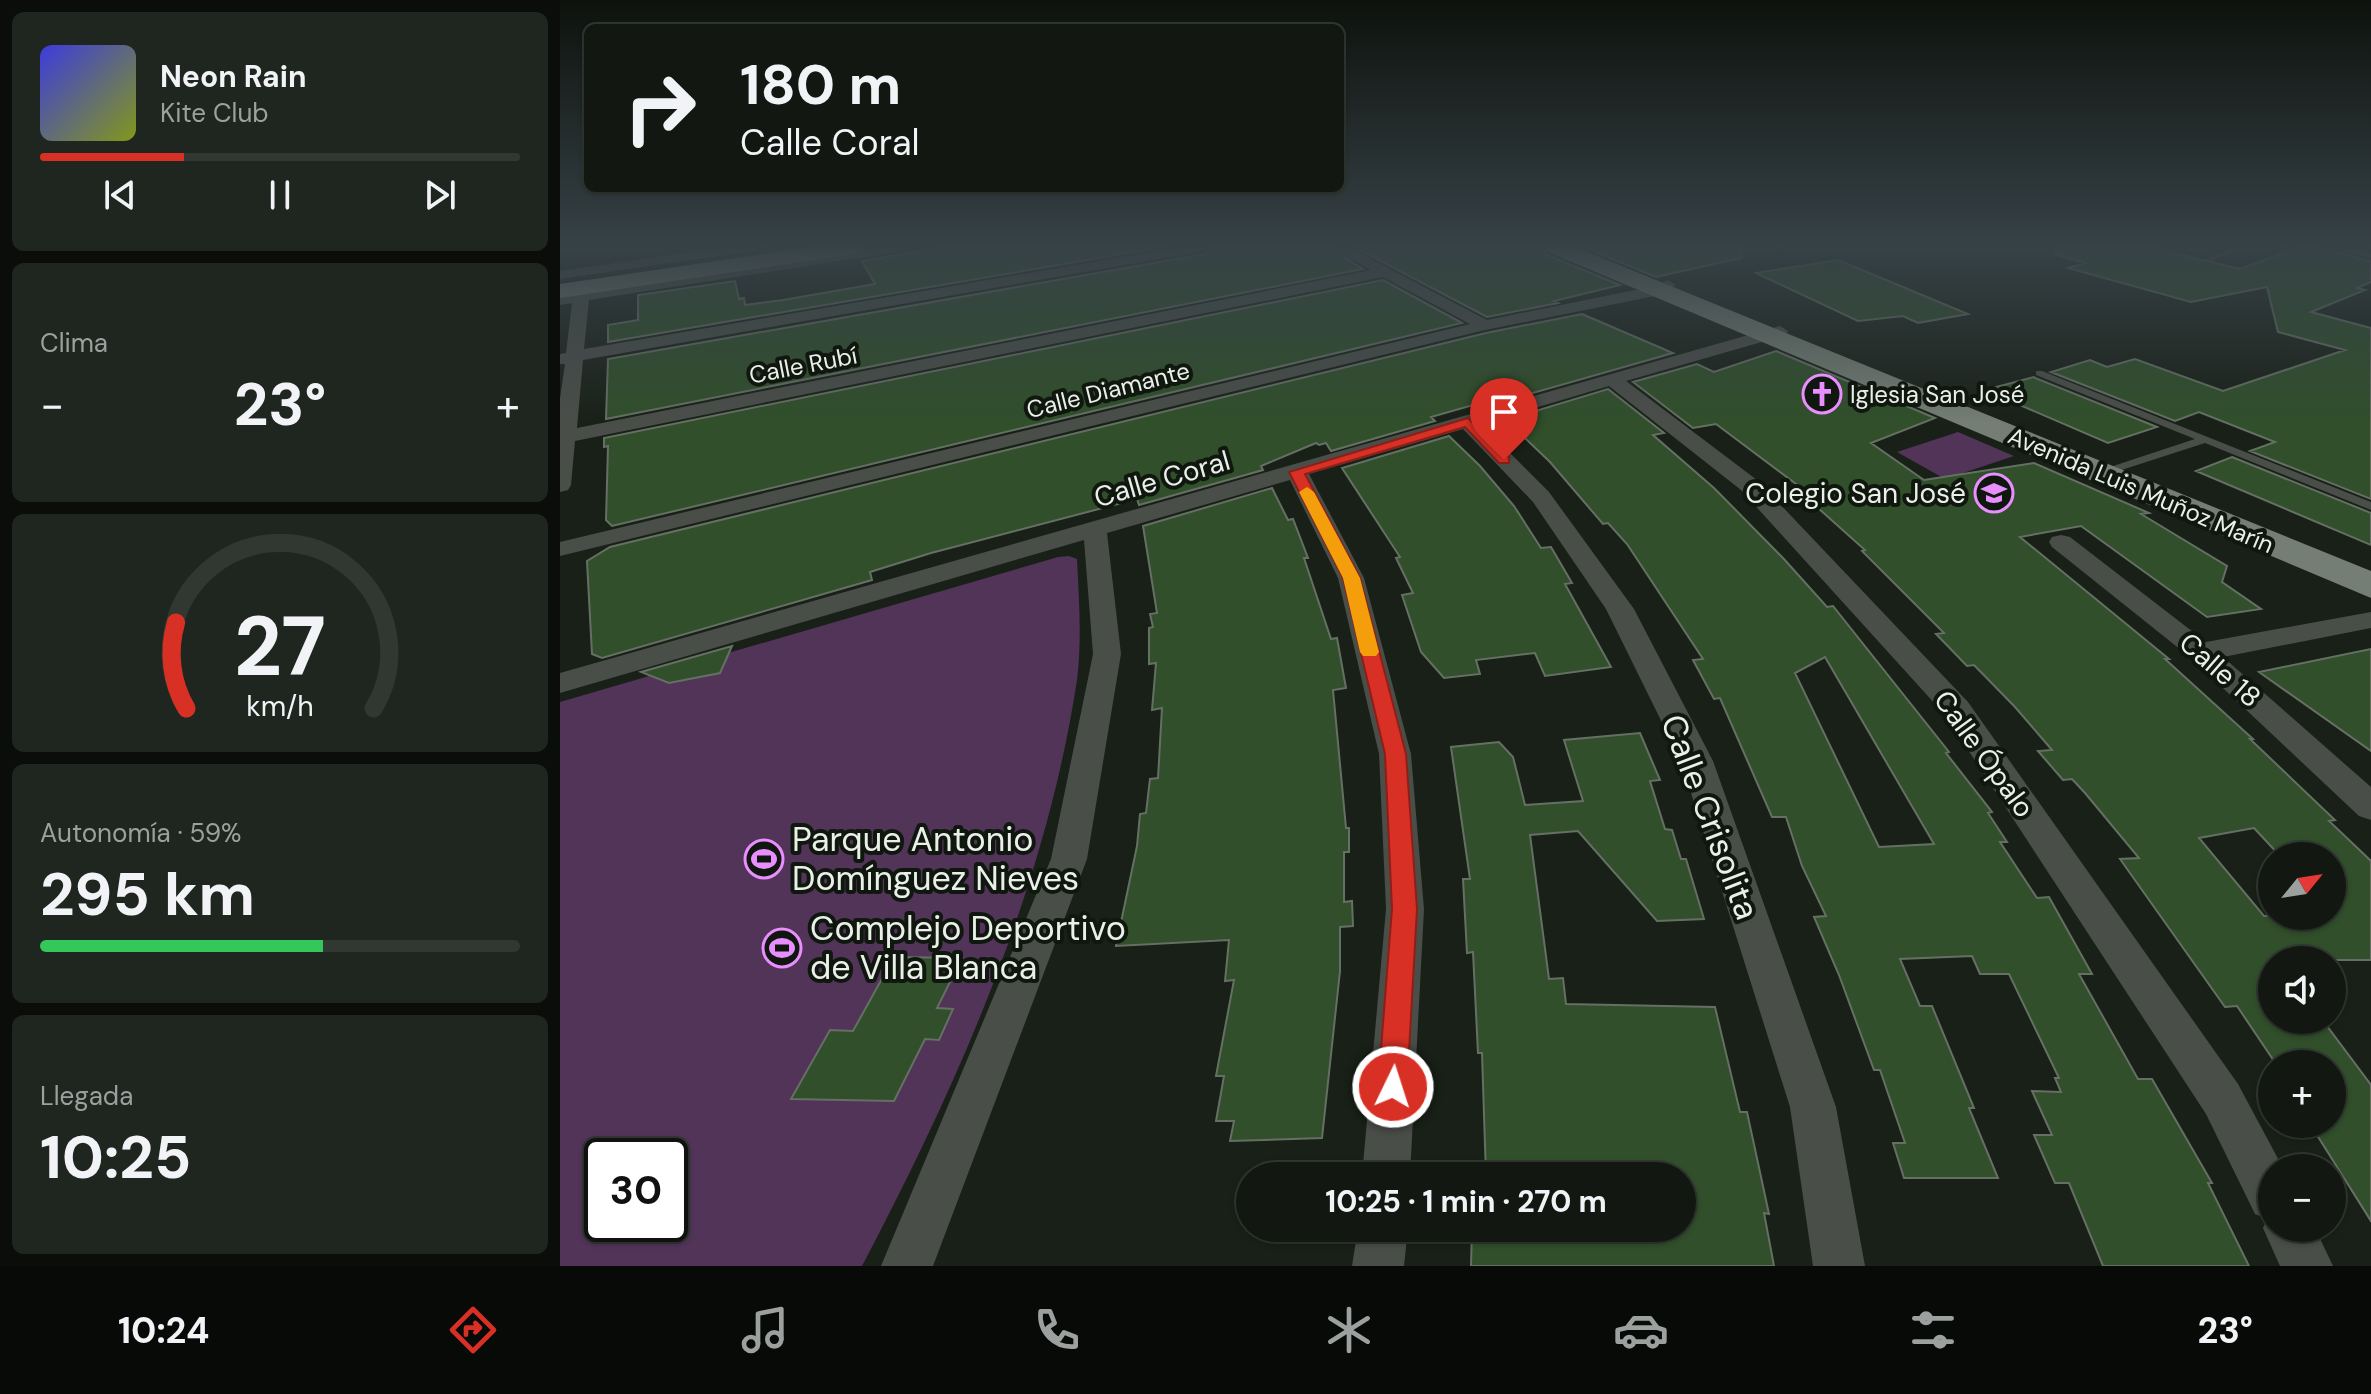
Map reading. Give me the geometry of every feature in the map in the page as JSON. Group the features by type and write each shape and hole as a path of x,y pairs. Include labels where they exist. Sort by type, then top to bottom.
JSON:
{"main road":[{"name":"Avenida Luis Muñoz Marín","path":"1709,306 2110,471 2371,572"},
{"name":"Avenida Luis Muñoz Marín","path":"2110,471 2371,586"}],"street":[{"path":"560,485 567,358 566,306"},
{"path":"567,358 865,306"},
{"name":"Calle Rubí","path":"563,438 1216,306"},
{"path":"1449,306 1485,325"},
{"name":"Calle Diamante","path":"560,549 1485,325 1577,306"},
{"name":"Calle Coral","path":"560,683 1775,333"},
{"name":"Calle Ópalo","path":"1612,380 1749,485 1957,709 2222,1099 2258,1170"},
{"name":"Calle Crisolita","path":"1468,422 1541,497 1620,609 1697,761 1813,1107 1839,1266"},
{"path":"1297,472 1351,578 1395,754 1405,909 1387,1162"},
{"path":"907,1266 1069,859 1107,654 1095,530"},
{"name":"Calle 18","path":"2061,542 2201,652 2371,807"},
{"path":"2201,652 2371,620"},
{"path":"1378,1266 1381,1242"},
{"path":"2295,1242 2307,1266"}],"lane":[{"path":"2039,373 2371,506"},
{"path":"2110,471 2204,440"}],"shaded area":[{"path":"1958,432 2014,456 1945,479 1897,452"},
{"name":"Complejo Deportivo de Villa Blanca","path":"1058,557 1077,559 1080,620 1077,680 1063,757 1044,833 1021,908 964,1055 932,1127 862,1266 560,1266 560,702"}],"building":[{"path":"638,306 818,306 608,342 608,325 638,320"},
{"path":"909,306 1176,306 606,419 608,359"},
{"path":"1254,306 1431,306 1462,323 612,526 606,520 608,446 604,447 604,438"},
{"path":"1466,306 1542,306 1487,317"},
{"path":"1826,306 1949,306 1968,314 1918,323 1903,316 1858,321"},
{"path":"2272,306 2326,306 2311,312 2371,328 2371,499 2250,451 2275,442 2199,412 2175,421 2051,372 2090,360 2107,367 2135,359 2223,391 2345,350 2278,332"},
{"path":"1582,314 1673,353 1491,405 1487,401 1431,417 1435,421 1331,451 1326,443 1316,443 1261,466 1263,470 1139,505 1137,499 931,553 870,572 872,580 602,658 592,654 587,561 610,547 1486,333"},
{"path":"1776,351 1935,418 1871,443 1924,480 2034,463 2149,513 2141,514 2227,566 2222,582 2261,609 2207,617 2081,526 2020,537 2169,659 2165,659 2253,739 2250,739 2335,820 2329,821 2371,861 2371,960 2346,960 2346,946 2258,946 2258,1034 2333,1034 2345,1050 2267,1050 2237,1006 2225,1007 2120,859 2139,858 2072,779 2063,780 2038,751 2052,750 2015,707 1974,665 1967,666 1936,634 1944,633 1862,551 1865,550 1799,491 1804,490 1716,424 1693,428 1633,382 1697,364 1714,372"},
{"path":"2034,377 2157,427 2108,443 1985,390"},
{"path":"1608,389 1664,433 1653,435 1714,488 1827,607 1833,606 1949,752 1946,753 1992,812 1988,813 2007,842 2000,842 2037,898 2049,897 2092,974 2079,974 2138,1079 2152,1079 2212,1183 2208,1183 2249,1266 2103,1266 2069,1183 2055,1183 2034,1135 2052,1135 2032,1091 2061,1092 2055,1078 2059,1078 2009,974 1980,974 1972,956 1900,959 1920,1006 1932,1006 1974,1108 1969,1108 1998,1178 1904,1178 1893,1143 1905,1143 1880,1070 1874,1070 1814,917 1826,916 1802,866 1786,817 1772,817 1720,698 1714,699 1693,660 1703,659 1627,544 1608,523 1603,524 1550,462 1506,420","holes":["1825,657 1934,844 1879,847 1795,673"]},
{"path":"1449,436 1514,506 1541,548 1551,547 1572,583 1565,584 1611,667 1545,676 1535,653 1476,660 1480,674 1444,678 1421,652 1402,595 1413,593 1396,558 1400,557 1342,468"},
{"path":"2232,457 2371,513 2371,545 2196,471"},
{"path":"1272,488 1288,520 1293,519 1308,558 1304,558 1331,639 1337,638 1346,688 1333,690 1346,828 1349,828 1349,852 1344,852 1344,902 1352,901 1353,926 1340,927 1340,971 1322,1138 1230,1141 1234,1121 1216,1121 1224,1076 1216,1076 1234,980 1225,981 1229,940 1116,946 1137,846 1140,814 1146,813 1150,779 1158,778 1162,708 1152,710 1156,663 1149,664 1149,628 1153,627 1150,614 1157,613 1143,526"},
{"path":"732,646 720,673 669,683 641,672"},
{"path":"2371,649 2371,751 2259,672"},
{"path":"1640,733 1660,780 1650,781 1665,829 1672,830 1681,859 1686,859 1704,919 1657,921 1578,831 1530,835 1549,979 1563,978 1566,1004 1715,1007 1740,1112 1747,1112 1769,1214 1764,1213 1774,1266 1471,1266 1472,1242 1696,1242 1696,1162 1486,1162 1482,1053 1478,1053 1473,952 1467,953 1463,879 1470,879 1451,747 1499,742 1513,757 1525,805 1583,801 1564,740"},
{"path":"894,957 962,958 937,1008 953,1009 939,1040 925,1039 894,1101 791,1099 830,1030 853,1031"},
{"path":"2346,1051 2371,1085 2371,1221 2346,1181 2346,1154 2329,1154 2319,1138 2346,1138"}],"slow traffic":[{"path":"1307,492 1351,578 1370,652"}],"place":[{"name":"Iglesia San José","path":"1822,394"},
{"name":"Colegio San José","path":"1994,493"},
{"name":"Parque Antonio Domínguez Nieves","path":"764,859"},
{"name":"Complejo Deportivo de Villa Blanca","path":"782,948"}],"route":[{"path":"1393,1087 1405,909 1395,754 1351,578 1297,472 1468,422 1504,460"}]}
